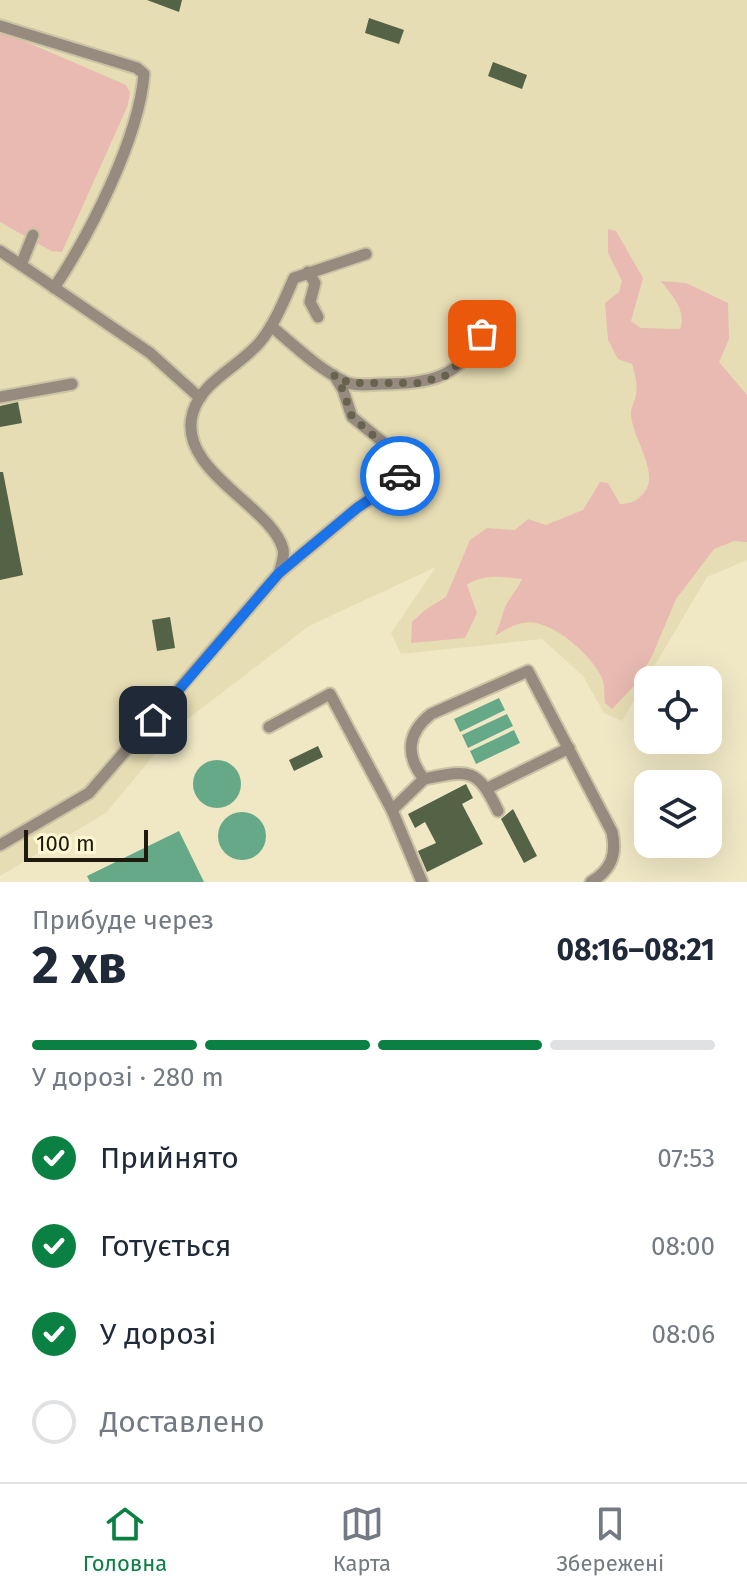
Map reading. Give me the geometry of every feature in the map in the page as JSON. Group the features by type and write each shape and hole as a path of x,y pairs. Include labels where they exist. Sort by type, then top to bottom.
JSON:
{"lane":[{"path":"0,26 137,68 144,74 142,99 132,131 90,225 54,288"},
{"path":"21,265 33,235"},
{"path":"0,251 150,353 200,398"},
{"path":"279,573 284,551 275,533 209,468 195,444 193,413 205,389 240,363 261,341 294,278 366,254"},
{"path":"308,272 315,283 310,302 318,317"},
{"path":"271,326 349,383 418,383 445,376 469,354 482,334"},
{"path":"0,845 89,793 279,573 357,508 394,483 405,470 399,455 352,417 334,375"},
{"path":"0,397 72,384"},
{"path":"424,779 414,766 410,752 411,737 419,723 431,714 528,671 608,820 615,844 614,857 609,867 591,882"},
{"path":"269,727 330,694 392,810 422,882"},
{"path":"488,788 569,748"},
{"path":"392,810 424,779 466,773 482,781 488,788 498,811"}],"shaded area":[{"path":"0,0 747,0 747,560 707,577 654,666 634,666 634,701 622,721 604,713 583,676 542,639 401,654 391,633 436,567 309,626 176,728 106,813 0,876"},
{"path":"0,33 126,85 130,92 128,105 62,252 51,251 0,222"},
{"path":"608,229 616,231 643,278 631,321 641,328 680,329 680,309 661,281 686,283 728,303 729,339 719,362 747,395 747,542 734,541 714,549 676,599 646,666 634,666 634,686 612,709 605,703 603,681 591,661 555,631 536,623 525,623 495,636 506,606 522,579 487,577 473,581 467,585 477,613 465,638 411,643 412,622 446,597 470,540 487,528 515,530 528,519 546,525 583,510 600,482 608,483 620,504 637,499 648,487 648,467 632,423 631,413 637,391 632,364 618,359 608,340 605,303 619,292 622,281 608,253"},
{"path":"499,698 505,710 460,732 454,719"},
{"path":"507,714 513,726 468,748 462,735"},
{"path":"514,730 520,743 476,764 470,751"},
{"path":"217,760 234,767 241,784 234,801 217,808 200,801 193,784 200,767"},
{"path":"242,812 259,819 266,836 259,853 242,860 225,853 218,836 225,819"},
{"path":"179,831 204,882 90,882 87,876"}],"building":[{"path":"147,0 182,0 179,12"},
{"path":"369,18 404,30 399,44 365,33"},
{"path":"493,62 527,75 522,89 488,76"},
{"path":"18,402 22,423 0,427 0,406"},
{"path":"0,472 3,472 23,575 0,580"},
{"path":"170,617 175,648 157,651 152,620"},
{"path":"318,746 323,757 294,771 289,760"},
{"path":"466,784 473,798 462,804 483,844 427,872 418,851 436,843 425,822 415,828 408,814"},
{"path":"513,809 537,856 524,863 501,819"}],"way so far":[{"path":"400,476 405,470 404,462 352,417 334,375 349,383 362,385 418,383 445,376 469,354 482,334"}],"route":[{"path":"153,720 279,573 400,476"}]}
